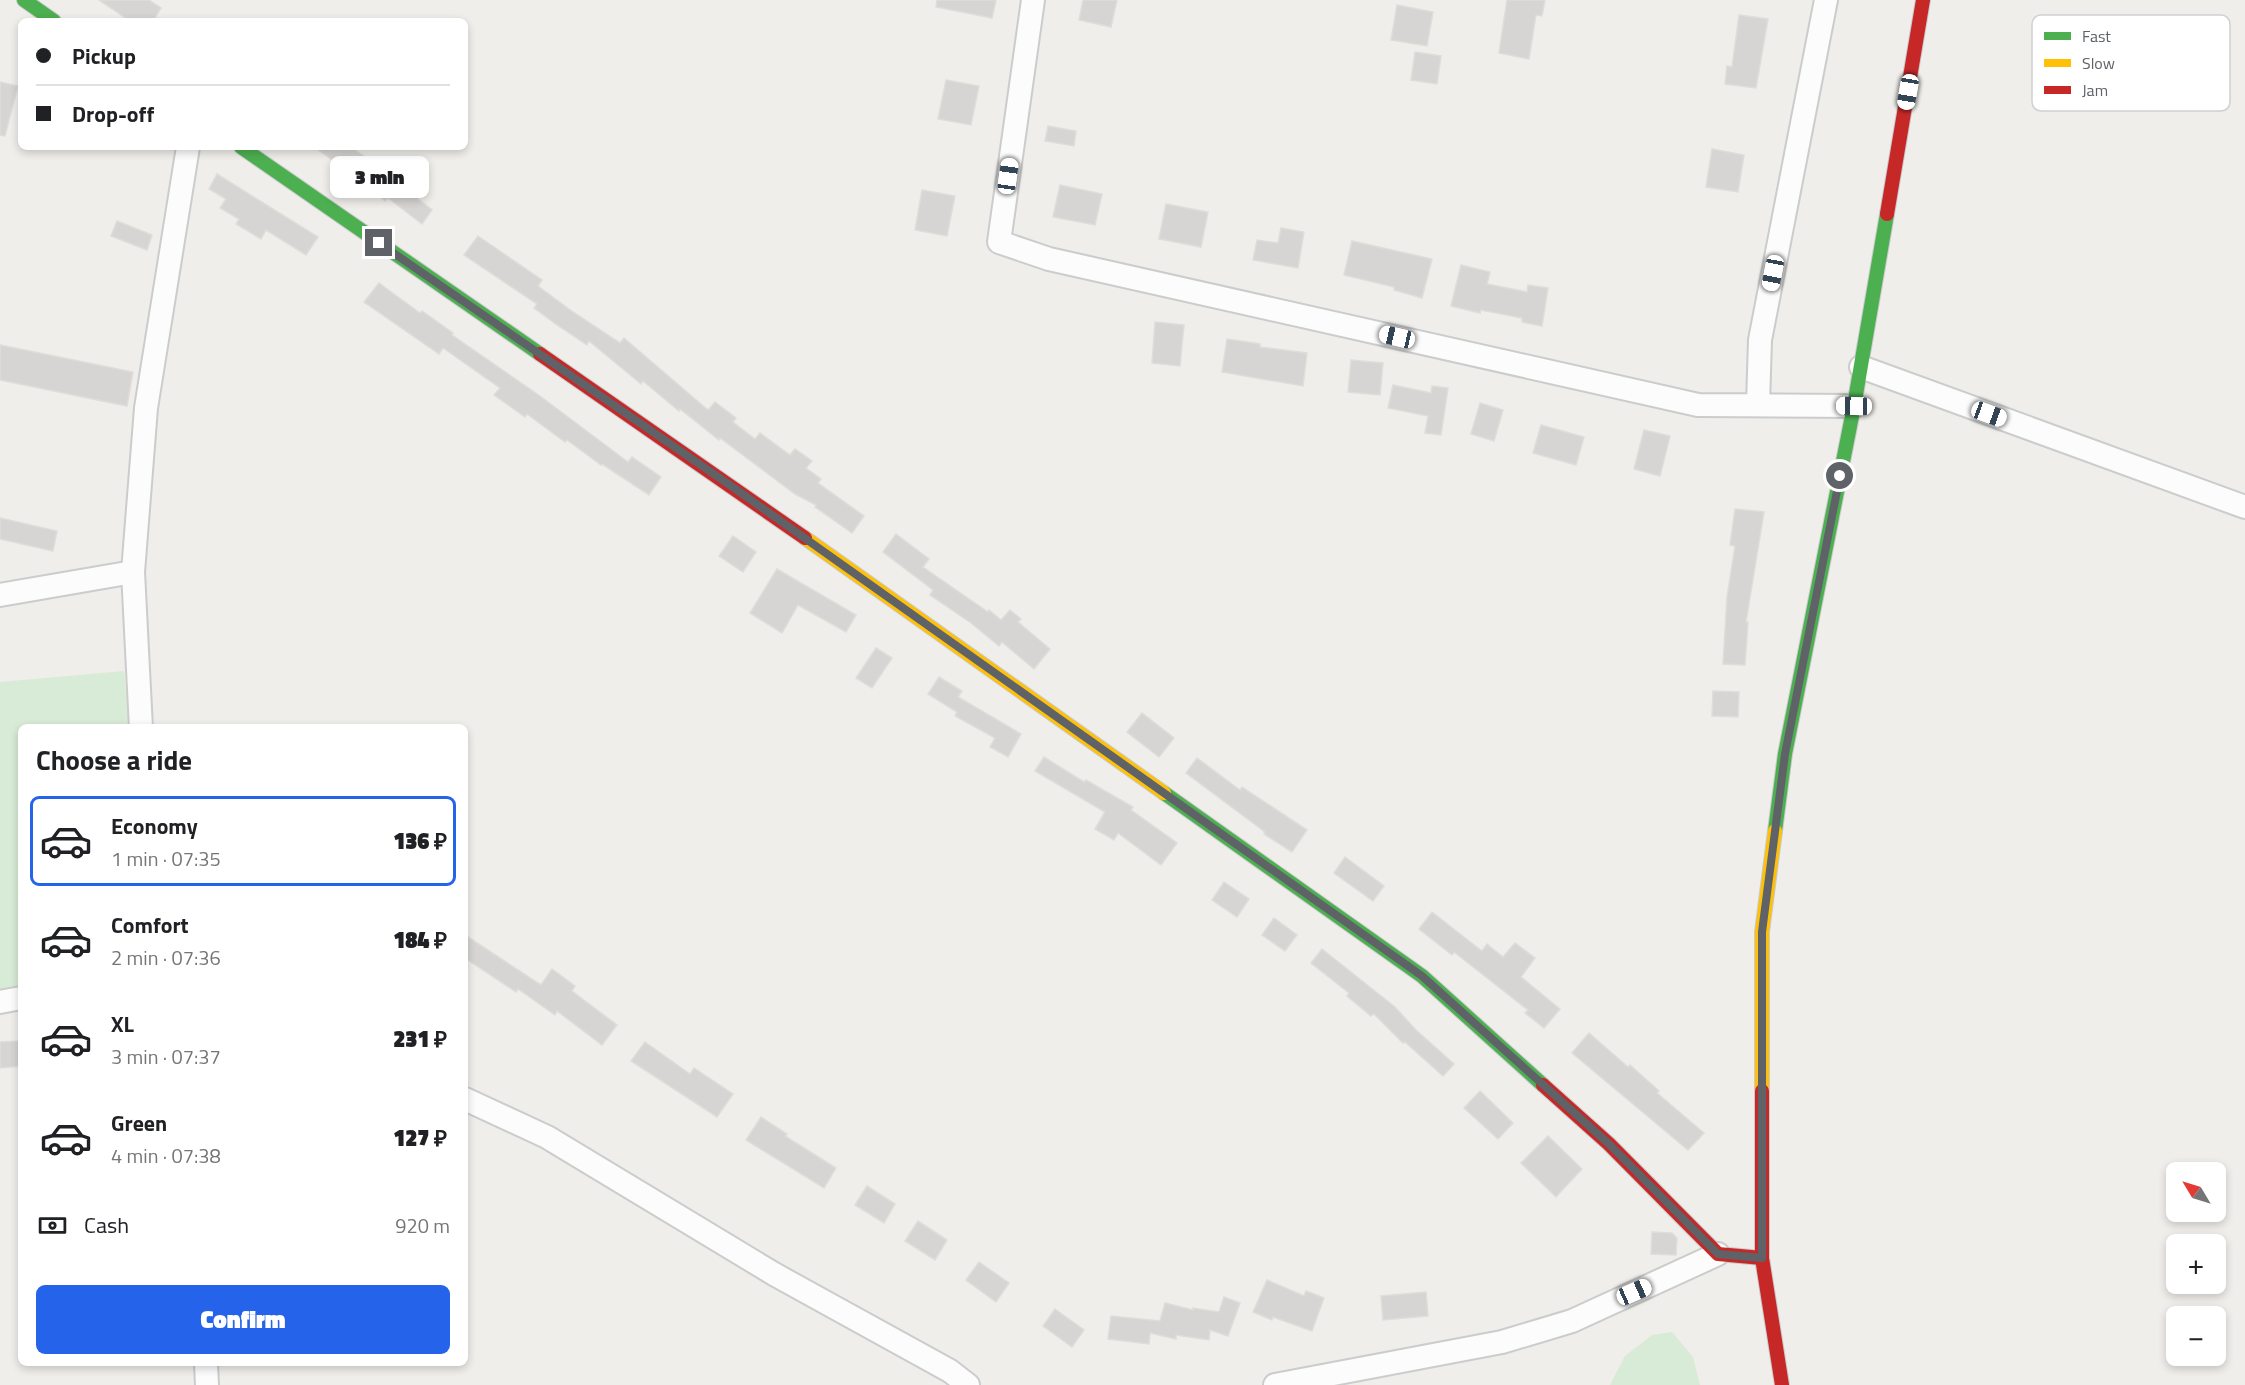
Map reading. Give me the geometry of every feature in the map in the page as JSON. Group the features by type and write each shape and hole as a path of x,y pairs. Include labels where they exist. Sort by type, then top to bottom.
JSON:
{"street":[{"path":"24,0 50,18"},
{"path":"1033,0 999,242 1061,261 1698,405 1854,406"},
{"path":"1758,404 1760,340 1827,0"},
{"path":"1782,1385 1762,1258 1762,932 1785,754 1854,406 1923,0"},
{"path":"141,724 133,572 146,408 188,150"},
{"path":"245,150 744,495 1422,976 1609,1144 1718,1254"},
{"path":"1861,367 2245,507"},
{"path":"0,595 133,572"},
{"path":"0,1002 18,999"},
{"path":"468,1100 547,1137 774,1274 950,1371 968,1385"},
{"path":"1275,1385 1502,1342 1572,1321 1718,1254 1762,1258"},
{"path":"206,1366 207,1385"}],"green space":[{"path":"124,671 129,724 18,724 18,988 0,991 0,682"},
{"path":"1672,1332 1693,1357 1700,1385 1610,1385 1625,1356 1652,1335"}],"building":[{"path":"99,0 149,0 161,8 155,18 126,18"},
{"path":"937,0 996,0 992,18 936,7"},
{"path":"1083,0 1117,0 1111,27 1079,20"},
{"path":"1507,0 1545,0 1542,16 1536,15 1529,59 1499,53"},
{"path":"1397,5 1433,12 1427,46 1391,40"},
{"path":"1739,15 1768,19 1756,88 1725,84 1727,66 1732,67"},
{"path":"1415,52 1441,56 1437,84 1411,80"},
{"path":"946,80 979,86 971,125 938,119"},
{"path":"0,82 18,86 5,136 0,135"},
{"path":"1048,126 1076,131 1074,146 1045,141"},
{"path":"1712,149 1744,155 1738,192 1706,187"},
{"path":"318,150 355,150 371,161 373,158 402,180 399,184 432,210 422,224 388,198 385,201 357,177"},
{"path":"217,174 318,237 306,255 266,230 261,239 236,224 239,219 220,208 226,199 209,189"},
{"path":"1060,185 1102,194 1095,225 1053,217"},
{"path":"922,190 955,196 947,236 915,230"},
{"path":"1166,204 1208,212 1201,247 1159,239"},
{"path":"117,221 152,235 147,250 111,236"},
{"path":"1281,228 1304,232 1298,268 1253,260 1257,240 1278,243"},
{"path":"478,236 542,280 538,286 573,312 620,343 624,338 708,410 715,402 736,418 733,422 755,439 760,433 790,455 795,449 812,461 806,468 821,479 818,483 864,516 852,533 815,507 816,505 795,494 720,438 719,440 680,409 679,411 643,381 641,384 589,341 587,345 557,325 534,308 537,304 464,255"},
{"path":"1352,241 1432,259 1422,298 1394,290 1394,287 1344,275"},
{"path":"1461,265 1490,272 1487,284 1527,292 1528,285 1548,288 1542,326 1522,322 1522,318 1481,310 1480,313 1451,306"},
{"path":"379,283 420,313 422,311 453,333 452,335 540,396 628,462 632,457 661,477 649,495 601,465 567,440 565,442 527,414 525,417 494,395 500,388 443,348 439,354 364,302"},
{"path":"1155,322 1184,325 1180,366 1152,363"},
{"path":"1227,339 1260,344 1260,347 1307,353 1303,386 1222,372"},
{"path":"0,345 133,372 127,406 0,380"},
{"path":"1351,360 1383,363 1380,395 1348,392"},
{"path":"1393,385 1431,393 1432,386 1448,388 1441,435 1425,433 1428,416 1388,408"},
{"path":"1480,403 1503,410 1494,441 1471,434"},
{"path":"1541,425 1584,437 1576,465 1533,453"},
{"path":"1644,430 1670,436 1660,476 1634,469"},
{"path":"1735,509 1764,512 1746,622 1748,622 1745,665 1723,664 1727,597 1735,546 1730,545"},
{"path":"0,518 57,531 53,551 0,539"},
{"path":"896,534 929,559 923,567 988,612 989,610 1001,620 1010,610 1021,619 1018,622 1050,649 1034,669 1002,642 999,646 971,623 930,595 933,590 883,552"},
{"path":"733,536 756,552 743,572 719,556"},
{"path":"777,569 856,615 846,632 798,605 782,633 750,613"},
{"path":"876,648 892,658 872,688 856,678"},
{"path":"939,677 962,691 958,697 1021,734 1008,757 990,747 995,738 955,716 957,712 928,694"},
{"path":"1713,691 1739,692 1738,717 1712,716"},
{"path":"1142,713 1174,738 1159,757 1127,732"},
{"path":"1044,757 1084,782 1086,780 1133,807 1131,810 1177,843 1161,865 1118,833 1114,840 1095,829 1105,812 1035,771"},
{"path":"1197,758 1240,790 1242,787 1307,830 1292,852 1264,834 1265,832 1186,773"},
{"path":"1345,857 1384,886 1373,901 1334,873"},
{"path":"1224,882 1249,899 1237,917 1212,900"},
{"path":"1432,912 1482,951 1487,944 1503,957 1515,943 1535,958 1521,977 1560,1009 1544,1028 1525,1013 1528,1010 1454,952 1452,955 1419,929"},
{"path":"1274,918 1297,935 1285,951 1262,935"},
{"path":"468,937 541,985 552,969 575,986 572,991 617,1025 602,1045 557,1011 555,1015 518,989 516,992 468,960"},
{"path":"1322,949 1395,1007 1416,1030 1454,1064 1443,1076 1405,1042 1403,1043 1374,1014 1371,1016 1347,996 1349,993 1311,963"},
{"path":"1589,1033 1628,1067 1630,1065 1659,1091 1657,1093 1704,1133 1688,1150 1572,1053"},
{"path":"18,1041 18,1066 0,1068 0,1042"},
{"path":"645,1042 690,1074 694,1068 733,1094 717,1117 631,1061"},
{"path":"1480,1091 1513,1123 1498,1139 1464,1108"},
{"path":"761,1117 787,1134 785,1136 836,1168 824,1188 746,1140"},
{"path":"1548,1136 1582,1169 1556,1197 1521,1163"},
{"path":"867,1186 895,1204 884,1223 855,1205"},
{"path":"918,1221 947,1240 935,1260 905,1241"},
{"path":"1652,1232 1672,1233 1677,1238 1676,1255 1651,1254"},
{"path":"979,1262 1009,1283 996,1302 966,1280"},
{"path":"1267,1280 1304,1296 1306,1291 1324,1298 1312,1331 1253,1312"},
{"path":"1426,1292 1428,1316 1383,1320 1381,1296"},
{"path":"1224,1297 1240,1303 1228,1336 1210,1330 1209,1340 1176,1335 1176,1339 1150,1333 1149,1344 1108,1339 1111,1316 1160,1321 1165,1303 1193,1310 1193,1308 1219,1312"},
{"path":"1055,1309 1084,1330 1072,1347 1043,1326"}],"traffic: fast":[{"path":"24,0 50,18"},
{"path":"245,150 540,354"},
{"path":"1775,831 1785,754 1854,406 1887,214"},
{"path":"1164,793 1422,976 1543,1085"}],"traffic: slow":[{"path":"805,538 1164,793"},
{"path":"1762,1091 1762,932 1775,831"}],"traffic: jam":[{"path":"1887,214 1923,0"},
{"path":"540,354 805,538"},
{"path":"1543,1085 1609,1144 1718,1254 1762,1258"},
{"path":"1762,1091 1762,1258 1782,1385"}],"route":[{"path":"379,243 734,488 1422,976 1609,1144 1718,1254 1762,1258 1762,932 1785,754 1840,476"}]}
